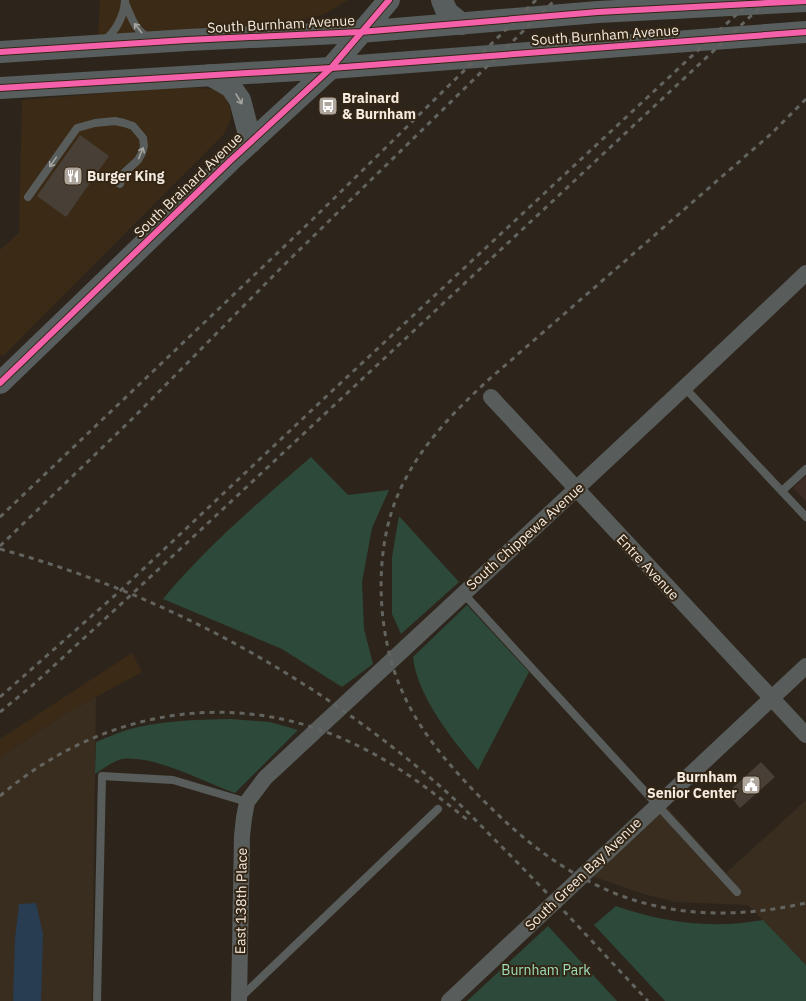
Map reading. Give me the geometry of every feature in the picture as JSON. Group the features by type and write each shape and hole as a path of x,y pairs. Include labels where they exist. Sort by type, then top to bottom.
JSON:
{"main road":[{"name":"South Brainard Avenue","path":"0,382 251,142 331,68 360,32 389,0"},
{"path":"442,0 447,12 462,24"},
{"name":"South Burnham Avenue","path":"0,52 360,32 598,12 806,1"},
{"name":"South Burnham Avenue","path":"0,88 331,68 806,32"},
{"path":"210,75 231,87 240,100 251,142"}],"street":[{"name":"South Chippewa Avenue","path":"247,802 265,778 463,593 576,491 806,273"},
{"name":"Entre Avenue","path":"491,397 576,491 806,735"},
{"name":"South Green Bay Avenue","path":"448,1001 806,666"},
{"name":"East 138th Place","path":"239,1000 242,836 247,802"}],"lane":[{"path":"125,2 135,25 144,35 161,42"},
{"path":"95,46 114,31 120,20 125,2"},
{"path":"28,197 77,128 95,123 115,121 124,123 132,126 143,138 144,146 142,153 138,160 124,173 120,184"},
{"path":"685,388 806,517"},
{"path":"782,491 806,469"},
{"path":"463,593 737,892"},
{"path":"97,1001 102,776 173,780 247,802"},
{"path":"239,1000 438,810"}],"shaded area":[{"path":"100,0 348,0 325,14 294,22 98,36"},
{"path":"182,87 212,89 226,97 231,109 231,119 224,134 4,355 0,355 0,250 19,233 22,100"},
{"path":"806,476 806,501 793,488"},
{"path":"132,653 142,672 65,714 0,757 0,739"},
{"path":"96,697 92,1001 0,1001 0,757 65,714"},
{"path":"806,800 806,965 748,905 676,902 643,894 589,875 663,803 726,873"}],"green space":[{"path":"311,457 348,495 389,490 372,528 362,582 364,629 373,664 342,687 282,649 163,599 215,543"},
{"path":"399,516 459,582 401,634 392,614 392,557"},
{"path":"467,605 529,672 478,770 458,746 429,702 421,687 413,657"},
{"path":"231,719 270,722 298,730 235,793 179,770 150,761 122,759 112,763 95,774 96,742 137,727 177,721"},
{"path":"616,906 652,917 689,923 725,924 763,920 806,965 806,1001 665,1001 594,925"},
{"name":"Burnham Park","path":"548,926 617,1001 467,1001"}],"water":[{"path":"36,903 43,934 41,1001 13,1001 15,938 19,904"}],"building":[{"name":"Burger King","path":"80,135 109,156 66,217 37,196"},
{"name":"Burnham Senior Center","path":"761,762 775,777 740,808 727,793"}],"railway":[{"path":"0,517 311,221 536,0"},
{"path":"0,546 132,419 285,264 555,0"},
{"path":"0,697 121,590 331,392 752,0"},
{"path":"0,712 34,684 132,594 768,0"},
{"path":"806,99 772,133 486,382 449,419 417,459 400,490 391,513 385,538 381,590 383,617 393,668 402,691 425,733 465,782 508,824 542,852 578,876 598,886 642,903 665,908 712,913 735,913 782,908 806,903"},
{"path":"0,549 60,567 175,613 230,641 284,672 336,705 386,742 452,796 538,884 648,1001"},
{"path":"0,796 39,767 80,744 124,727 168,716 214,712 261,715 307,725 352,743 399,769 428,789 470,822"}],"cycle path":[{"path":"0,383 230,161 331,68 389,0"},
{"path":"0,52 187,40 360,32 598,12 806,1"},
{"path":"0,88 331,68 806,32"}],"place":[{"name":"Brainard & Burnham","path":"328,106"},
{"name":"Burger King","path":"73,176"},
{"name":"Burnham Senior Center","path":"751,785"}]}
